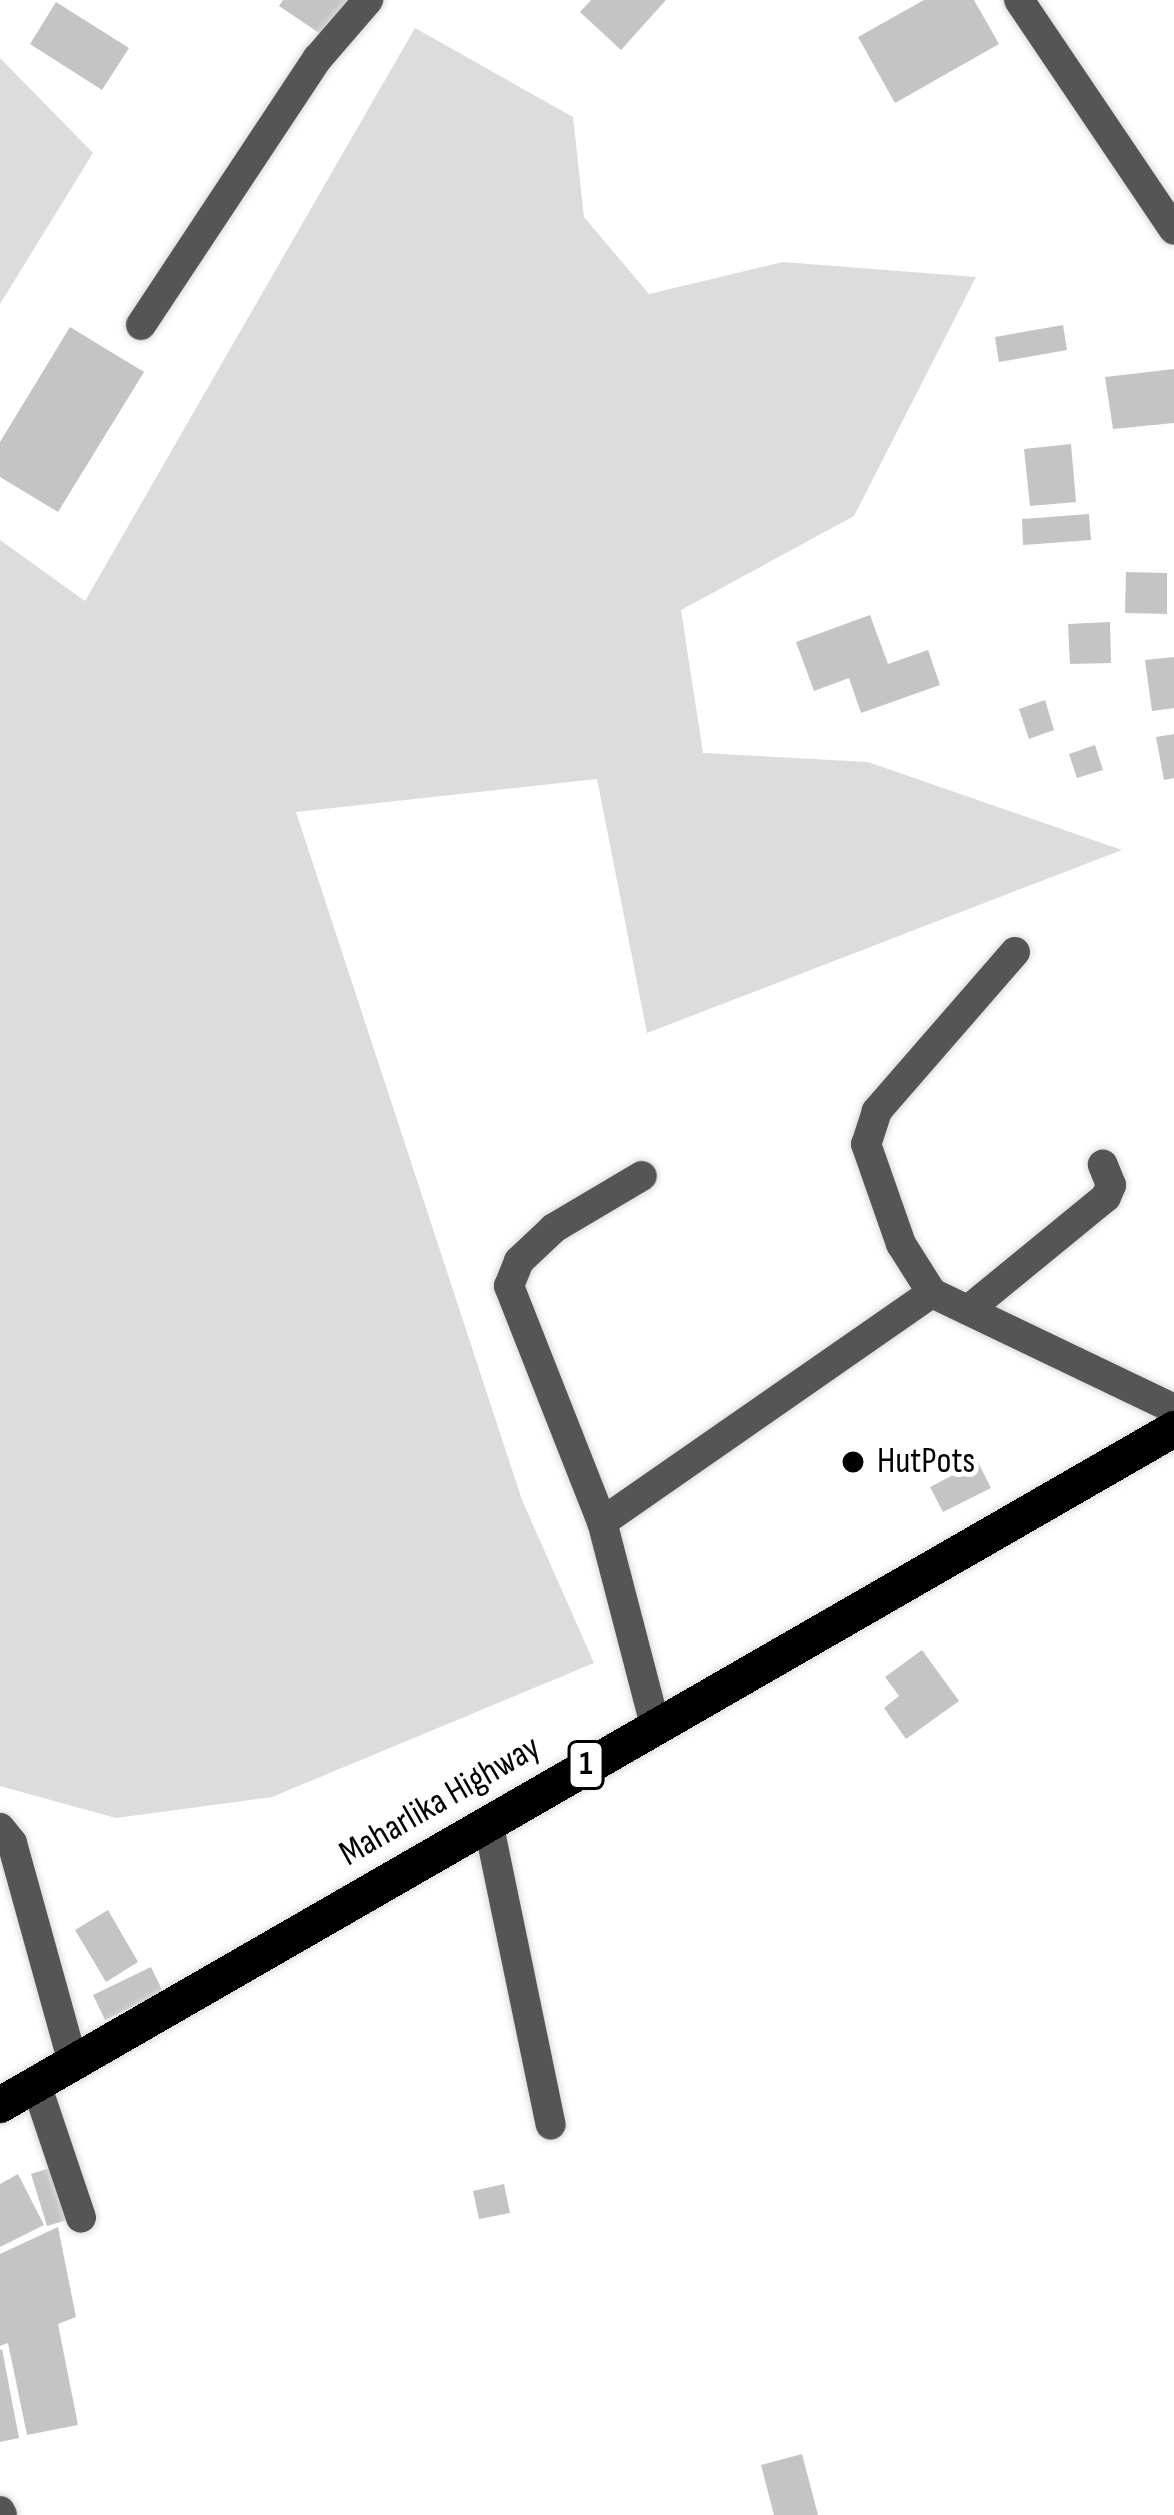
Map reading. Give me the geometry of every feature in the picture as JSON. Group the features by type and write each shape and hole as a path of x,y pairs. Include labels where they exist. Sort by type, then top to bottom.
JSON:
{"highway":[{"name":"Maharlika Highway","path":"0,2105 1174,1430"}],"lane":[{"path":"141,325 318,58 368,0"},
{"path":"1019,0 1174,230"},
{"path":"1016,952 877,1111 866,1144 901,1244 932,1293 1174,1409"},
{"path":"968,1310 1106,1197 1111,1185 1102,1165"},
{"path":"642,1176 554,1228 519,1261 509,1286 602,1522 655,1725"},
{"path":"602,1522 932,1293"},
{"path":"488,1822 551,2125"},
{"path":"0,1828 12,1843 74,2063"},
{"path":"36,2084 81,2218"}],"shaded area":[{"path":"415,28 573,117 584,217 649,294 783,262 976,277 854,516 681,610 703,753 868,762 1122,850 647,1033 597,779 296,812 522,1500 594,1663 272,1797 116,1818 0,1786 0,540 85,601"},
{"path":"0,58 93,153 0,304"}],"building":[{"path":"283,0 350,0 325,37 279,6"},
{"path":"591,0 666,0 621,50 580,12"},
{"path":"924,0 974,0 999,44 895,103 858,37"},
{"path":"56,2 129,48 102,90 30,44"},
{"path":"1063,325 1067,350 999,362 995,337"},
{"path":"70,327 144,372 58,512 0,477 0,442"},
{"path":"1174,369 1174,423 1113,429 1105,377"},
{"path":"1071,444 1076,502 1030,506 1024,449"},
{"path":"1089,514 1091,540 1023,545 1022,519"},
{"path":"1126,572 1167,573 1167,614 1125,613"},
{"path":"870,615 888,664 928,650 940,685 861,713 849,678 814,691 796,642"},
{"path":"1110,622 1111,663 1070,664 1068,624"},
{"path":"1174,657 1174,708 1152,711 1145,660"},
{"path":"1045,700 1054,730 1029,739 1019,709"},
{"path":"1174,734 1174,778 1164,780 1156,737"},
{"path":"1095,745 1103,770 1077,778 1069,754"},
{"path":"978,1462 991,1488 943,1512 930,1487"},
{"path":"922,1650 959,1701 906,1739 884,1708 899,1696 885,1677"},
{"path":"108,1910 138,1962 106,1982 75,1930"},
{"path":"151,1967 163,1992 105,2020 93,1995"},
{"path":"53,2167 70,2219 47,2226 31,2174"},
{"path":"18,2174 44,2225 0,2247 0,2184"},
{"path":"504,2184 510,2213 479,2219 473,2191"},
{"path":"58,2227 76,2317 58,2324 78,2425 27,2435 8,2343 0,2346 0,2254"},
{"path":"0,2350 19,2438 0,2442"},
{"path":"802,2454 818,2515 774,2515 761,2465"}],"place":[{"name":"HutPots","path":"853,1462"}]}
